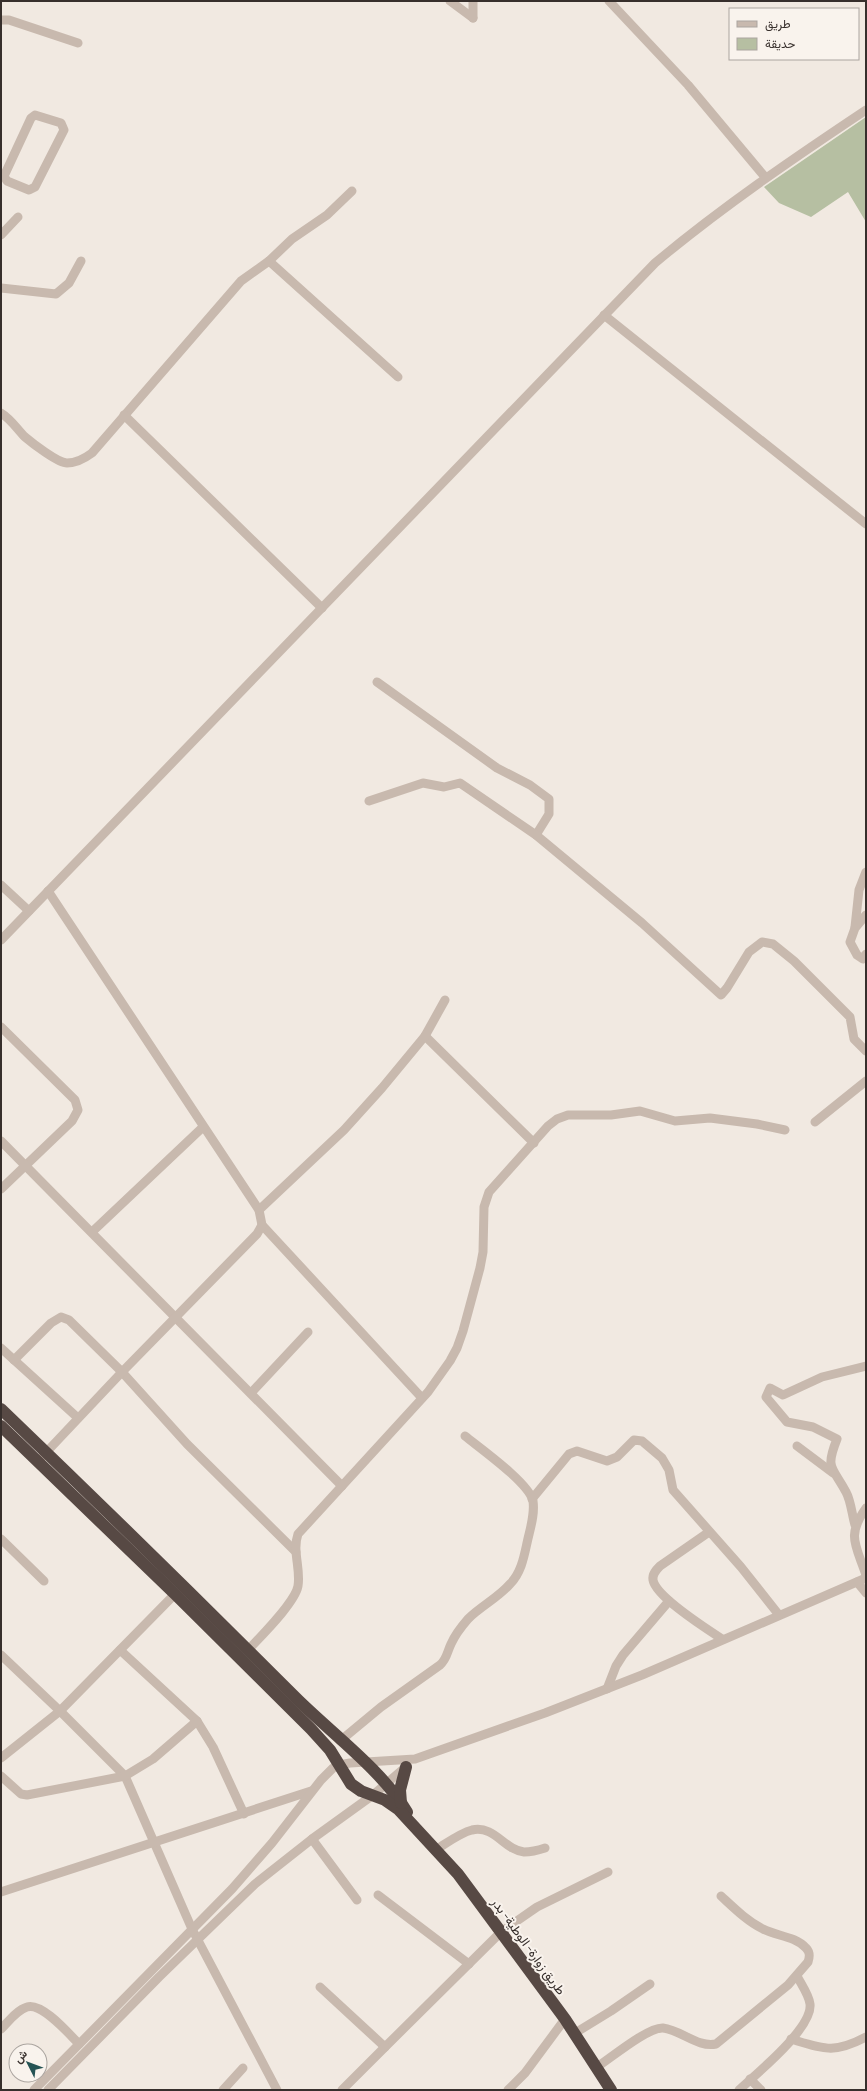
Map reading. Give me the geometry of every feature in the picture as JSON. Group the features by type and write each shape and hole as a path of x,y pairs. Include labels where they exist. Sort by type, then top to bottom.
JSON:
{"highway":[{"path":"1,1409 42,1456 175,1594 311,1729 330,1750 352,1784 361,1791 389,1803 414,1825"},
{"path":"1,1426 42,1456 248,1650 340,1741 364,1762 386,1784 401,1803 414,1825"},
{"path":"401,1803 400,1790 406,1767"},
{"name":"طريق زوارة- الوطية- بدر","path":"414,1825 458,1874 575,2033 612,2090"}],"street":[{"path":"450,1 473,18 473,1"},
{"path":"609,1 688,85 765,178"},
{"path":"1,20 9,20 78,43"},
{"path":"1,940 655,263 705,222 765,178 866,110"},
{"path":"38,114 62,123 64,126 64,130 33,189 29,190 7,181 4,176 5,163 34,115 38,114"},
{"path":"1,413 9,418 26,438 65,463 81,461 92,453 241,282 270,261 292,239 327,216 352,191"},
{"path":"1,236 18,216"},
{"path":"270,261 398,377"},
{"path":"1,288 56,294 69,283 81,262"},
{"path":"604,315 866,524"},
{"path":"124,415 322,608"},
{"path":"377,682 497,768 530,785 549,799 549,814 536,835"},
{"path":"369,801 423,783 444,787 460,783 536,835 642,923 721,995 727,988 749,952 762,942 773,944 794,961 850,1017 854,1039 866,1051"},
{"path":"866,872 859,890 855,928 850,942 857,955 863,959 866,954"},
{"path":"1,885 29,911"},
{"path":"48,891 259,1210 262,1225 422,1398"},
{"path":"855,928 866,915"},
{"path":"259,1210 344,1130 425,1036 445,1000"},
{"path":"1,1027 75,1100 78,1110 72,1121 1,1189"},
{"path":"425,1036 534,1143"},
{"path":"815,1122 866,1081"},
{"path":"248,1650 296,1593 298,1577 295,1541 298,1534 442,1374 459,1342 480,1268 483,1252 484,1207 489,1192 557,1119 568,1115 611,1115 640,1111 675,1120 710,1118 757,1124 785,1130"},
{"path":"92,1232 203,1127"},
{"path":"1,1141 342,1486"},
{"path":"42,1456 257,1234 262,1225"},
{"path":"14,1360 51,1323 61,1317 69,1320 122,1372 187,1444 296,1552"},
{"path":"251,1393 308,1332"},
{"path":"1,1348 78,1418"},
{"path":"833,1473 830,1457 837,1438 813,1427 787,1422 766,1397 770,1388 783,1395 822,1377 866,1366"},
{"path":"340,1741 381,1707 440,1666 446,1658 454,1638 468,1619 485,1603 510,1584 519,1572 524,1559 534,1512 532,1499 528,1491 510,1472 465,1436"},
{"path":"532,1499 569,1454 577,1451 607,1461 613,1460 628,1444 638,1439 647,1444 662,1458 669,1470 672,1490 779,1615"},
{"path":"797,1446 833,1473 847,1493 855,1525"},
{"path":"34,2090 232,1889 263,1854 311,1791 327,1773 339,1765 416,1759 607,1689 857,1582 866,1577 853,1534 855,1525 866,1508"},
{"path":"709,1532 660,1566 654,1572 653,1580 657,1588 669,1601 722,1639"},
{"path":"1,1539 44,1581"},
{"path":"857,1582 866,1593"},
{"path":"1,1758 60,1711 175,1594"},
{"path":"607,1689 616,1666 669,1601"},
{"path":"120,1650 197,1721 213,1747 244,1814"},
{"path":"1,1655 125,1776 153,1844 197,1940 277,2090"},
{"path":"1,1776 21,1794 27,1795 125,1776 153,1759 197,1721"},
{"path":"48,2090 197,1940 255,1884 312,1839 373,1795 416,1759"},
{"path":"1,1892 153,1844 311,1791"},
{"path":"436,1849 470,1830 479,1829 494,1834 514,1849 523,1852 545,1848"},
{"path":"312,1839 357,1900"},
{"path":"342,2090 501,1932 536,1907 608,1872"},
{"path":"378,1895 469,1964"},
{"path":"597,2067 656,2029 670,2030 708,2045 716,2044 797,1976 810,1957 808,1949 799,1943 765,1930 752,1923 721,1896"},
{"path":"738,2090 791,2039 806,2021 810,2010 810,2003 797,1976"},
{"path":"575,2033 611,2011 650,1984"},
{"path":"320,1987 385,2047"},
{"path":"1,2029 20,2011 28,2006 36,2007 45,2012 79,2044"},
{"path":"508,2090 525,2072 565,2019"},
{"path":"791,2039 832,2050 855,2043 866,2037"},
{"path":"223,2090 243,2068"},
{"path":"750,2079 761,2090"}],"green space":[{"path":"866,117 866,222 848,192 811,217 779,203 764,187"}]}
